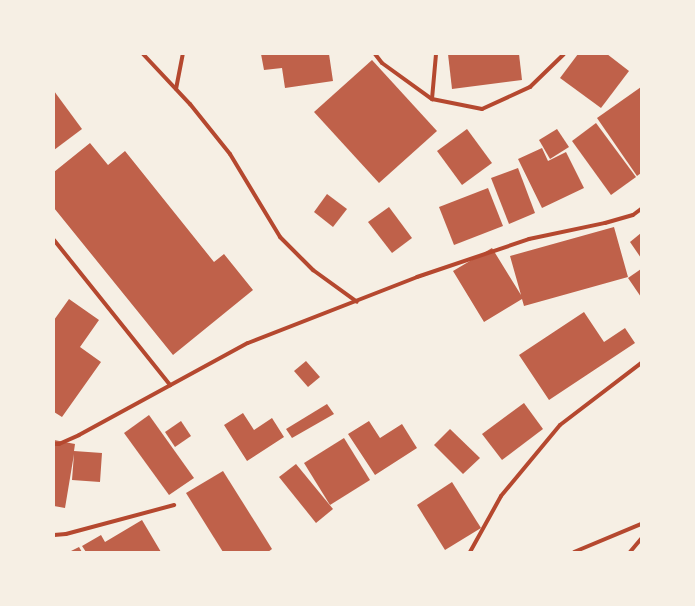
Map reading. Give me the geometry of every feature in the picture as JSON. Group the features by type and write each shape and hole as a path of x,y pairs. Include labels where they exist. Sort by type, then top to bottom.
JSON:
{"street":[{"path":"143,54 176,90 230,154 280,237 313,270 357,302"},
{"path":"176,90 183,54"},
{"path":"375,54 382,63 432,99 482,109 530,87 564,54"},
{"path":"432,99 436,54"},
{"path":"54,444 59,444 79,435 248,343 357,302 417,277 529,239 605,223 633,215 641,209"},
{"path":"54,240 170,386"},
{"path":"470,552 501,496 560,425 641,363"},
{"path":"54,535 66,534 174,505"},
{"path":"574,552 641,524"},
{"path":"630,552 641,539"}],"building":[{"path":"261,54 329,54 333,81 285,88 282,68 264,70"},
{"path":"448,54 519,54 522,80 452,89"},
{"path":"578,54 607,54 629,71 601,108 560,78"},
{"path":"372,60 437,131 379,183 314,112"},
{"path":"641,87 641,173 637,176 597,118"},
{"path":"54,91 82,129 54,150"},
{"path":"596,123 636,177 611,195 572,141"},
{"path":"467,129 492,163 462,185 437,151"},
{"path":"557,129 569,147 550,159 539,140"},
{"path":"90,143 108,165 125,151 214,262 224,254 253,290 173,355 54,208 54,172"},
{"path":"542,148 548,161 566,152 584,188 542,208 518,159"},
{"path":"518,168 535,213 509,224 491,178"},
{"path":"488,188 503,226 454,245 439,207"},
{"path":"327,194 347,209 333,227 314,212"},
{"path":"389,207 412,238 392,253 368,222"},
{"path":"614,227 628,277 524,306 522,299 484,322 453,271 492,248 521,295 510,256"},
{"path":"641,233 641,258 630,242"},
{"path":"641,269 641,297 628,278"},
{"path":"69,299 99,320 80,347 101,362 62,417 54,412 54,320"},
{"path":"584,312 604,342 625,328 635,343 549,400 519,355"},
{"path":"306,361 320,377 308,387 294,371"},
{"path":"524,403 543,429 502,460 482,434"},
{"path":"327,404 334,414 292,438 286,429"},
{"path":"243,413 254,430 272,418 284,437 247,461 224,425"},
{"path":"149,415 194,478 169,495 124,433"},
{"path":"181,421 191,436 175,447 165,432"},
{"path":"369,421 380,438 402,424 417,448 375,475 348,434"},
{"path":"450,429 480,458 463,474 434,445"},
{"path":"344,438 370,480 330,505 304,463"},
{"path":"54,440 75,444 74,451 102,453 100,482 72,480 74,454 65,508 54,506"},
{"path":"296,464 333,509 316,523 279,477"},
{"path":"223,471 272,549 268,552 223,552 186,493"},
{"path":"452,482 481,528 445,550 417,505"},
{"path":"142,520 161,552 86,552 82,546 101,535 105,542"},
{"path":"79,547 82,552 69,552"}]}
